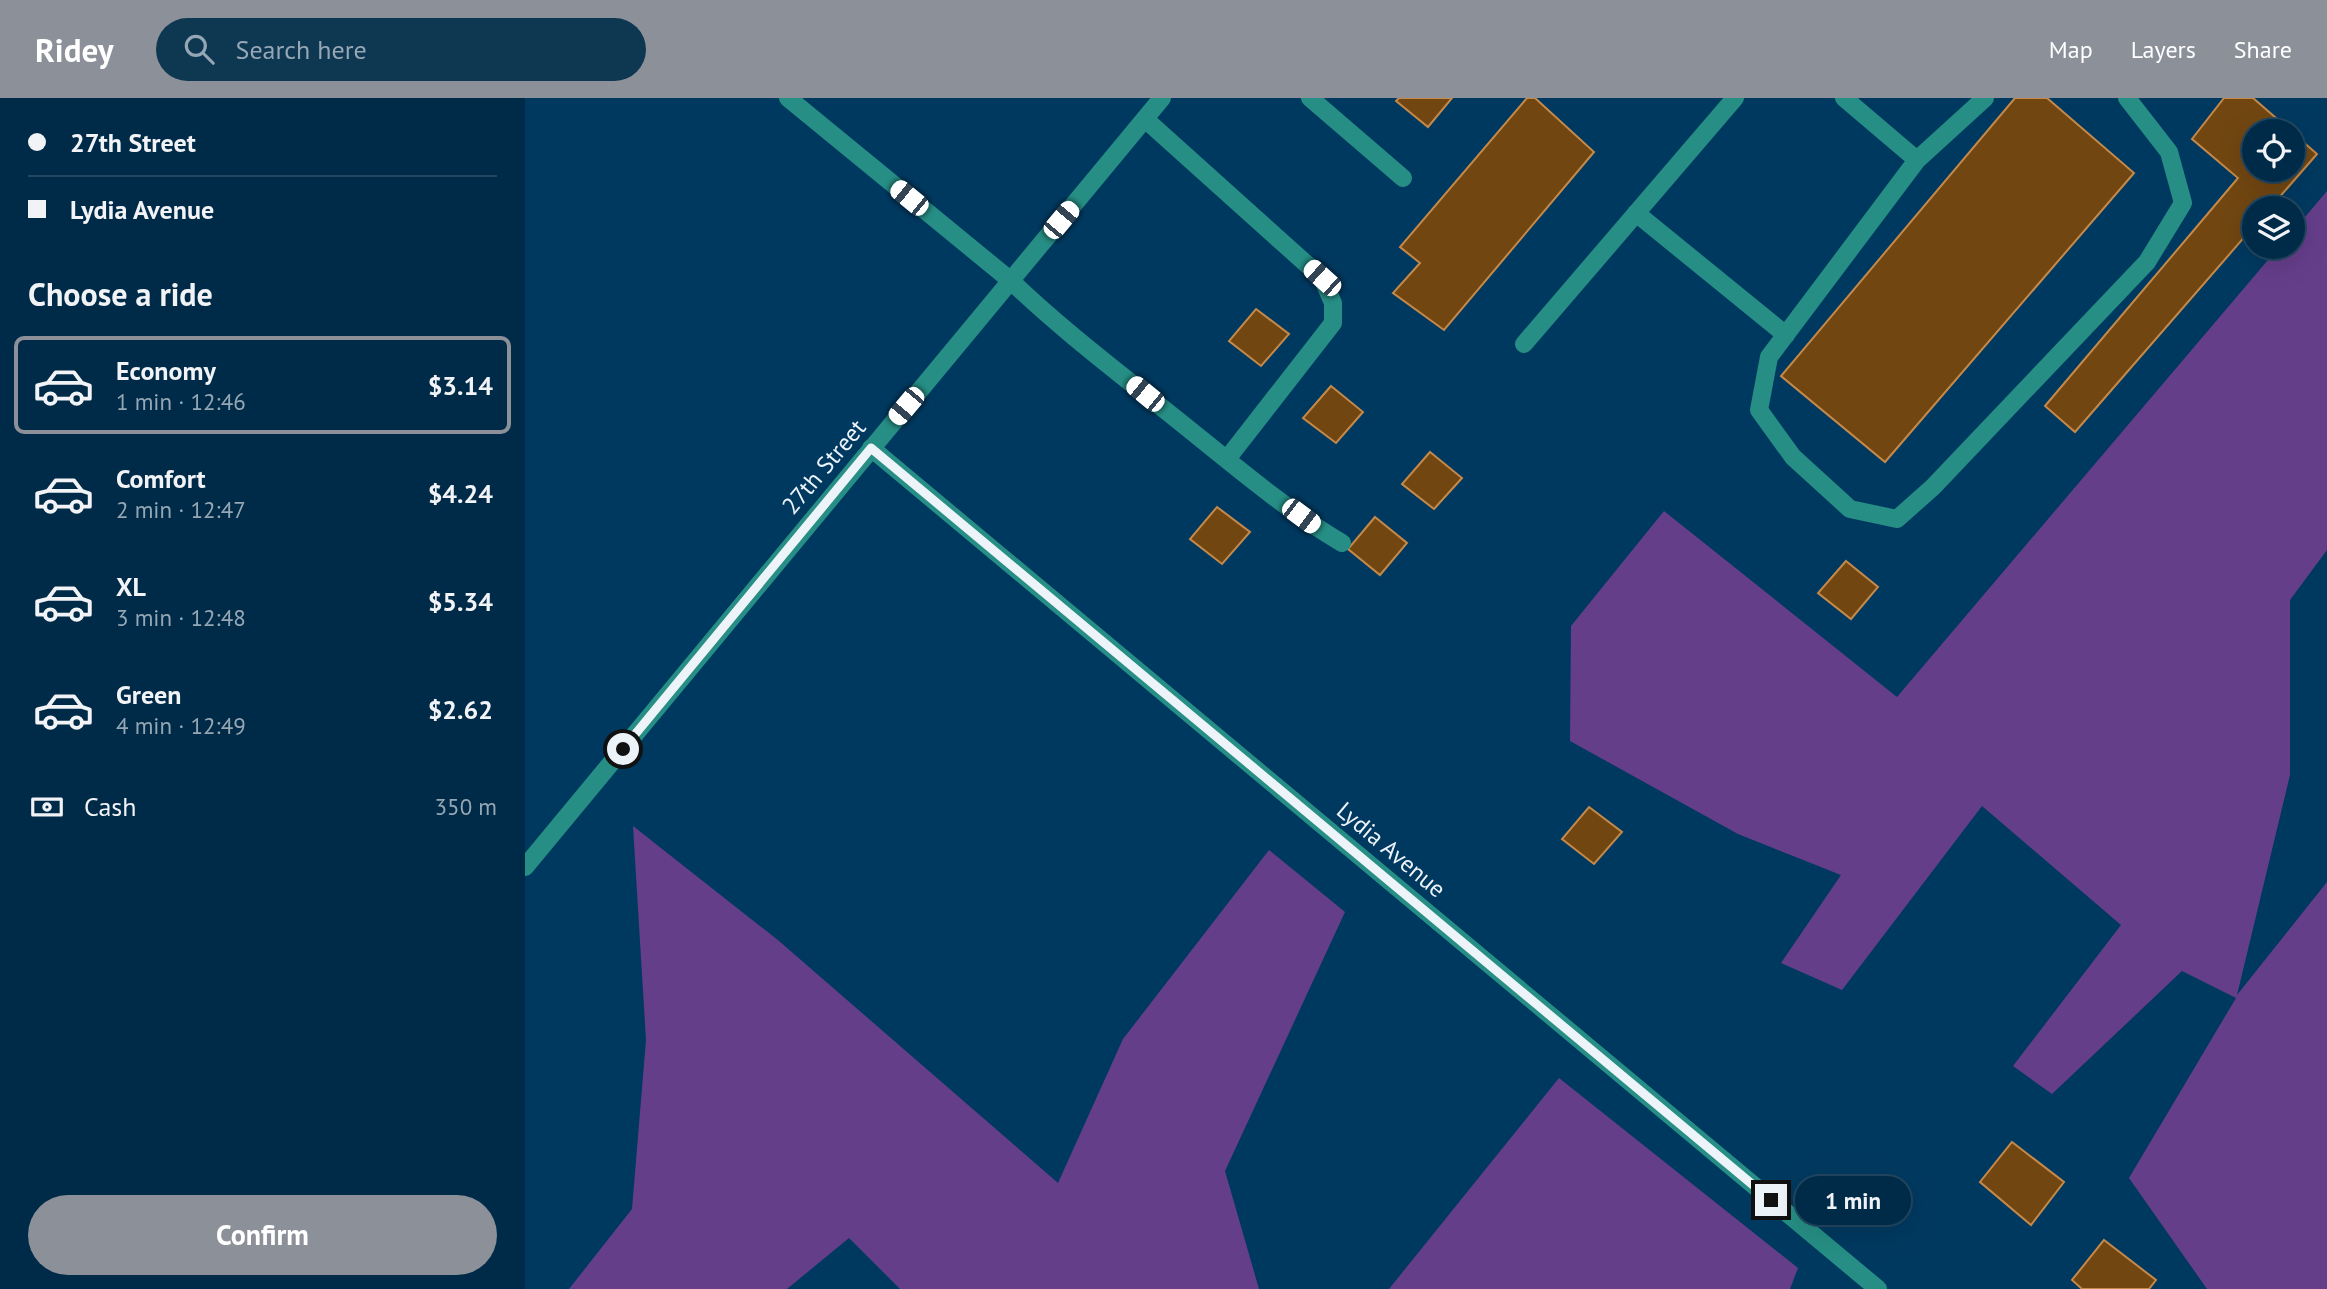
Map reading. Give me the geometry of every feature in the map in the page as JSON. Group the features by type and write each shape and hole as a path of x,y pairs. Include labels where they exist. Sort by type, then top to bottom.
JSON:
{"street":[{"path":"788,98 1043,311 1227,459 1319,530 1342,543"},
{"name":"27th Street","path":"525,867 1162,98"},
{"path":"1310,98 1402,178"},
{"path":"1524,344 1735,98"},
{"path":"1844,98 1917,160"},
{"path":"1985,98 1917,160 1769,357 1759,410 1793,457 1850,509 1897,519 1933,487 2147,262 2183,203 2169,152 2127,98"},
{"path":"1145,119 1322,278 1333,303 1333,323 1227,459"},
{"path":"1636,213 1786,335"},
{"name":"Lydia Avenue","path":"871,448 1878,1289"}],"shaded area":[{"path":"2327,191 2327,550 2290,600 2290,775 2237,995 2327,882 2327,1289 2207,1289 2129,1178 2236,998 2182,971 2052,1094 2013,1066 2121,925 1982,806 1842,990 1781,963 1841,875 1738,834 1570,741 1571,626 1664,511 1897,697 2269,259 2305,259 2305,217"},
{"path":"633,826 779,941 1058,1183 1123,1039 1269,850 1345,912 1225,1171 1259,1289 900,1289 849,1238 787,1289 569,1289 632,1209 646,1040"},
{"path":"1559,1078 1798,1268 1790,1289 1389,1289"}],"building":[{"path":"1399,98 1452,98 1428,127 1396,101"},
{"path":"1527,98 1535,98 1594,152 1444,330 1393,293 1420,263 1400,247"},
{"path":"2015,98 2047,98 2134,173 1885,462 1781,376"},
{"path":"2224,98 2253,98 2277,119 2242,119 2242,182 2293,182 2280,196 2242,196 2242,240 2075,432 2045,406 2238,178 2192,139"},
{"path":"2305,144 2317,154 2305,168"},
{"path":"1256,309 1289,334 1261,366 1229,341"},
{"path":"1331,386 1363,412 1336,443 1303,418"},
{"path":"1430,452 1462,478 1434,509 1402,484"},
{"path":"1217,507 1250,532 1222,564 1190,539"},
{"path":"1375,517 1407,543 1380,575 1348,549"},
{"path":"1846,561 1878,587 1851,619 1818,593"},
{"path":"1589,807 1622,832 1594,864 1562,839"},
{"path":"2012,1142 2064,1182 2031,1225 1980,1182"},
{"path":"2104,1240 2156,1280 2149,1289 2082,1289 2072,1280"}],"route":[{"path":"623,749 871,448 1771,1200"}]}
